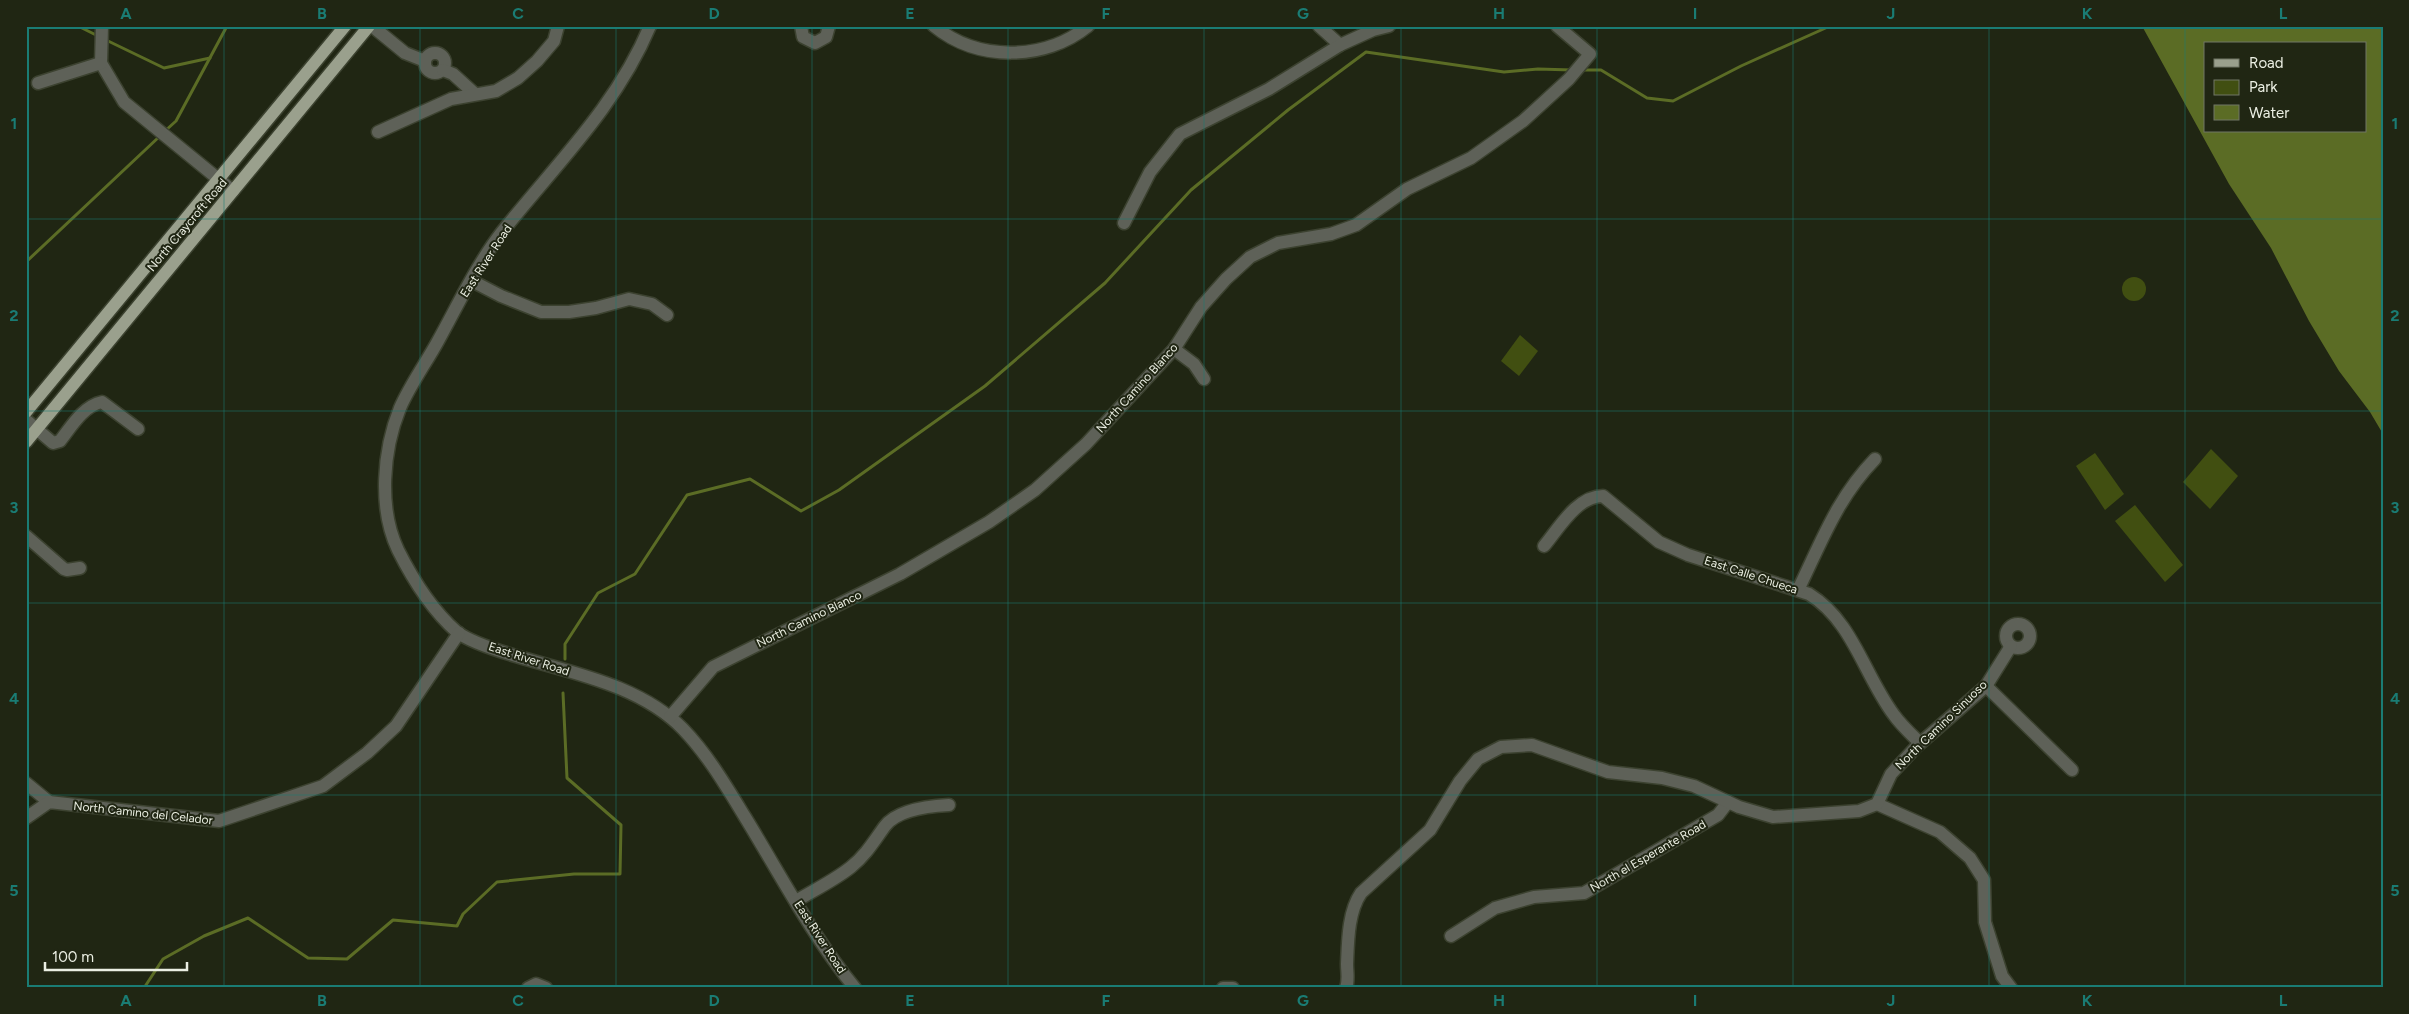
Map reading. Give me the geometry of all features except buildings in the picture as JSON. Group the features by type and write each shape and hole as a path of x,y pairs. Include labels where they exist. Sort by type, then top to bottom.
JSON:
{"main road":[{"name":"North Craycroft Road","path":"26,412 345,26"},
{"name":"North Craycroft Road","path":"26,442 31,424 233,191 370,26"}],"street":[{"path":"102,26 101,63 124,102 233,191"},
{"path":"370,26 405,53 425,61 429,55 439,54 445,62 443,70 453,74 475,94"},
{"path":"378,132 451,99 496,91 518,78 554,41 558,26"},
{"name":"East River Road","path":"650,26 637,57 604,109 499,236 400,408 388,455 385,501 395,544 418,586 459,633 501,652 606,684 636,696 670,717 710,761 796,901 842,972 855,988"},
{"path":"801,26 803,37 806,41 815,44 826,38 829,26"},
{"path":"934,26 954,39 973,47 994,52 1016,54 1051,46 1088,26"},
{"path":"1319,26 1340,45"},
{"path":"1124,224 1150,172 1180,134 1269,89 1340,45 1373,30 1389,26"},
{"name":"North Camino Blanco","path":"670,717 713,666 900,574 990,522 1030,493 1086,444 1174,349 1201,307 1226,279 1250,257 1278,243 1331,234 1356,224 1407,189 1472,158 1523,121 1569,80 1590,54 1557,26"},
{"path":"38,83 101,63"},
{"path":"472,281 501,296 541,312 569,312 596,308 629,299 652,304 667,315"},
{"path":"1174,349 1194,364 1204,378"},
{"path":"31,424 54,443 60,441 85,411 94,404 102,402 138,429"},
{"path":"1798,590 1828,524 1862,472 1875,459"},
{"name":"East Calle Chueca","path":"1544,546 1580,505 1592,496 1603,496 1659,542 1688,555 1798,590 1824,603 1842,622 1894,715 1920,743"},
{"path":"26,536 64,569 80,568"},
{"name":"North Camino del Celador","path":"48,802 219,821 323,786 368,752 396,726 459,633"},
{"name":"North Camino Sinuoso","path":"1877,804 1891,774 1920,743 1986,686 2011,646"},
{"path":"1986,686 2072,770"},
{"path":"1346,988 1354,903 1361,893 1430,830 1460,781 1478,759 1501,747 1532,746 1608,772 1662,778 1694,786 1728,802 1773,817 1859,811 1877,804 1940,832 1970,858 1984,880 1985,922 2002,976 2011,988"},
{"path":"26,783 48,802 26,818"},
{"name":"North el Esperante Road","path":"1451,936 1495,908 1534,898 1584,893 1718,815 1728,802"},
{"path":"796,901 851,868 872,847 886,824 903,814 934,806 949,805"},
{"path":"528,988 536,984 546,988"},
{"path":"1222,988 1233,988"}],"green space":[{"path":"2134,277 2142,281 2146,289 2142,297 2134,301 2126,297 2122,289 2126,281"},
{"path":"1520,335 1538,351 1519,376 1501,361"},
{"path":"2211,449 2238,476 2210,509 2183,482"},
{"path":"2095,453 2124,494 2105,510 2076,466"},
{"path":"2135,505 2183,565 2165,582 2115,521"}],"water":[{"path":"2142,26 2383,26 2383,434 2370,412 2339,371 2309,321 2271,248 2229,184"}],"waterway":[{"path":"78,26 98,36"},
{"path":"165,131 176,121 227,26"},
{"path":"1581,70 1601,70 1647,98 1673,101 1741,66 1830,26"},
{"path":"106,40 164,68 210,58"},
{"path":"565,659 565,644 598,593 635,574 687,495 750,479 801,511 839,490 985,386 1105,283 1191,190 1288,110 1366,52 1504,72 1538,69 1572,70"},
{"path":"26,262 160,136"},
{"path":"144,988 163,959 204,936 248,918 308,958 347,959 393,920 457,926 463,914 497,882 574,874 620,874 621,825 567,778 563,693"}]}
